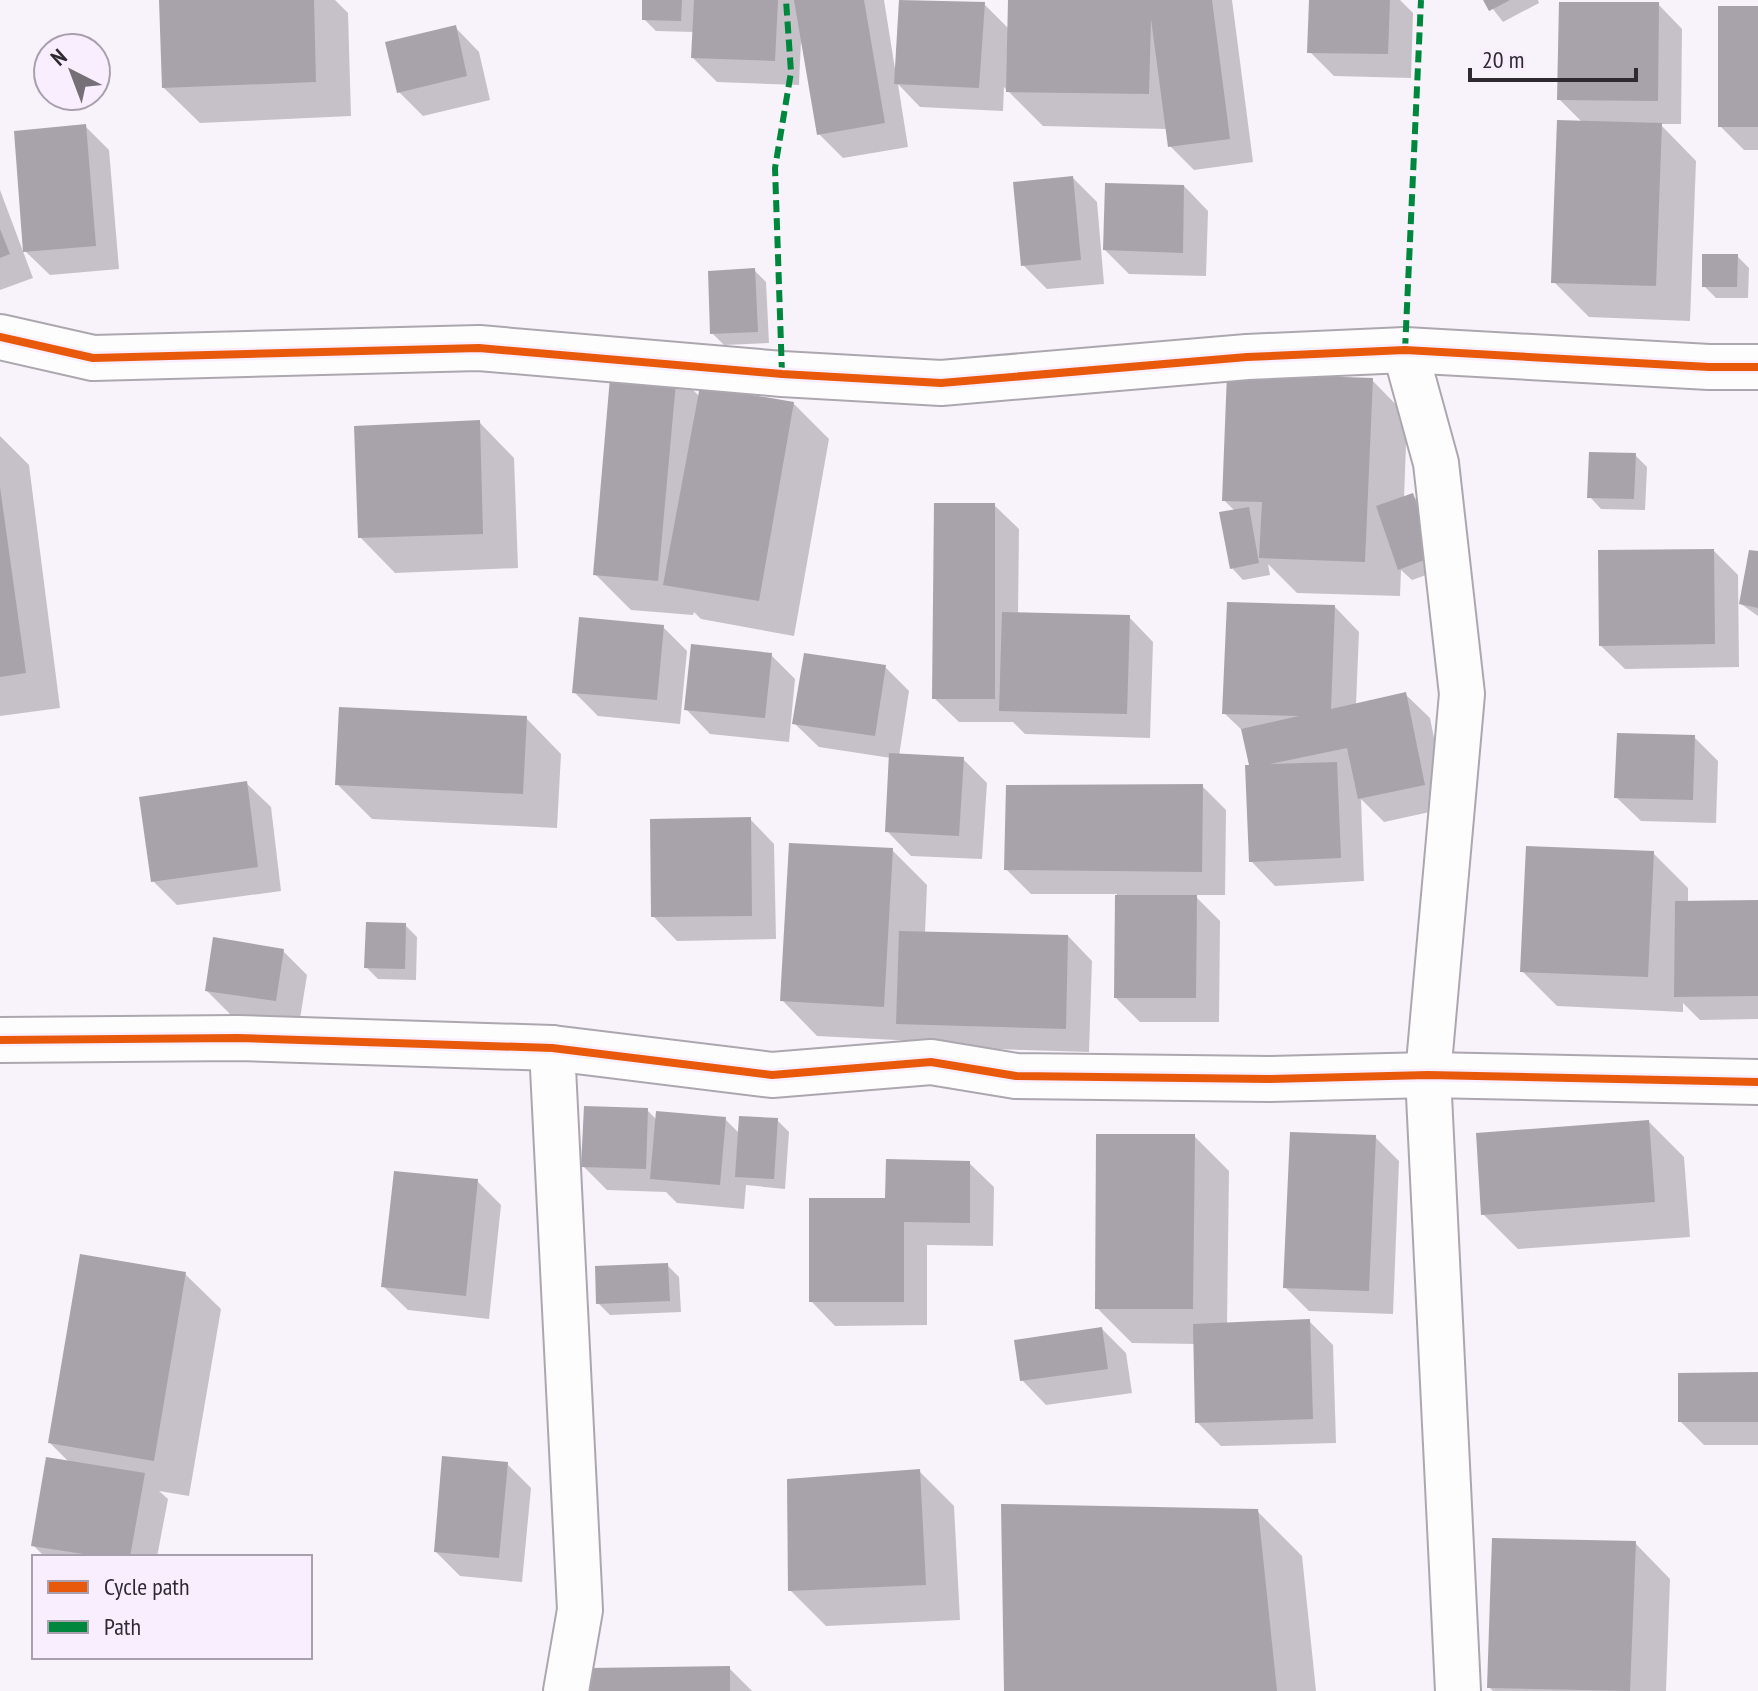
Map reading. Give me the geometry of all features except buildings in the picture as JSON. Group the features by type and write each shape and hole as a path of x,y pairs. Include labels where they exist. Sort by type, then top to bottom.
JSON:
{"street":[{"path":"0,337 93,358 479,348 782,374 941,383 1247,357 1405,350 1758,367"},
{"path":"1405,350 1436,463 1462,694 1428,1075 1458,1691"},
{"path":"0,1040 238,1038 552,1048 772,1075 931,1062 1016,1076 1270,1079 1428,1075 1758,1082"},
{"path":"552,1048 580,1610 566,1691"}],"marked path":[{"path":"782,374 775,168 791,72 786,0"},
{"path":"1405,350 1421,0"}],"cycle path":[{"path":"0,337 93,358 479,348 782,374 941,383 1247,357 1405,350 1758,367"},
{"path":"0,1040 238,1038 552,1048 772,1075 931,1062 1016,1076 1270,1079 1428,1075 1758,1082"}]}
